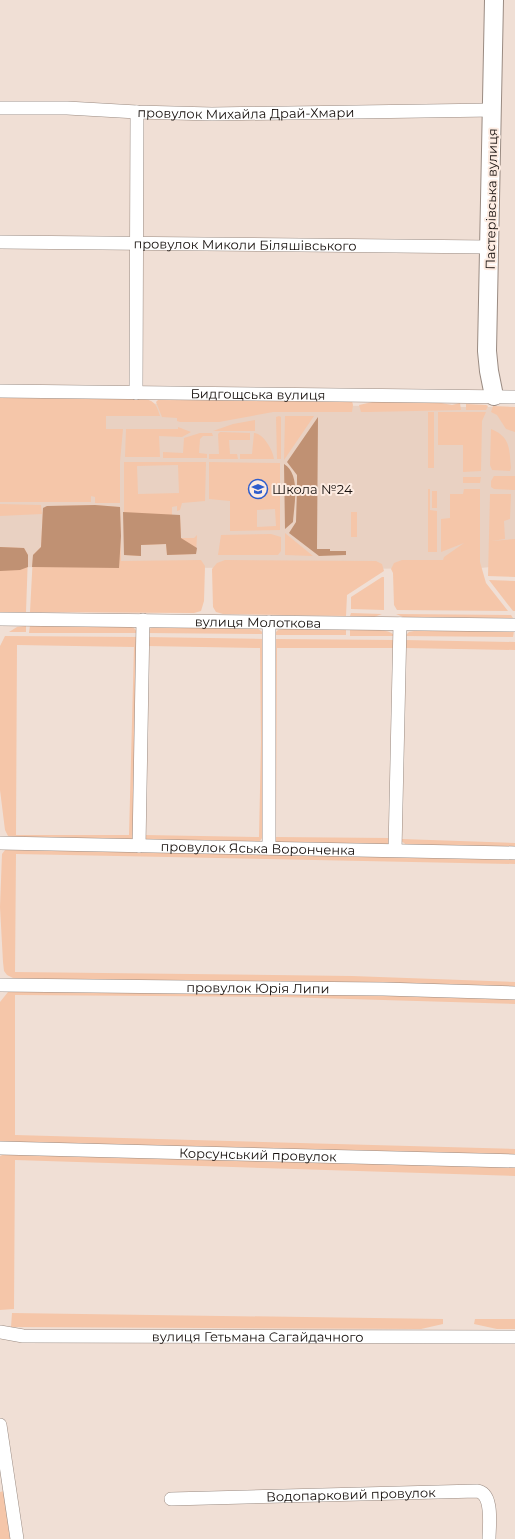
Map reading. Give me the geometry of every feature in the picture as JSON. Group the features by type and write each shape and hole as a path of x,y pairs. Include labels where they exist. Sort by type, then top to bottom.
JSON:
{"main road":[{"name":"Пастерівська вулиця","path":"494,0 487,351 494,396"}],"street":[{"name":"провулок Михайла Драй-Хмари","path":"0,108 67,108 212,114 493,110"},
{"path":"136,393 136,244 139,121 137,112"},
{"name":"провулок Миколи Біляшівського","path":"0,242 489,247"},
{"name":"Бидгощська вулиця","path":"0,391 515,397"},
{"name":"вулиця Молоткова","path":"0,619 515,625"},
{"path":"139,846 143,620"},
{"path":"269,848 270,622"},
{"path":"395,850 400,624"},
{"name":"провулок Яська Воронченка","path":"0,843 515,853"},
{"name":"провулок Юрія Липи","path":"0,985 383,989 515,993"},
{"name":"Корсунський провулок","path":"0,1148 515,1161"},
{"name":"вулиця Гетьмана Сагайдачного","path":"0,1332 23,1336 515,1337"},
{"path":"0,1425 4,1473 17,1539"},
{"name":"Водопарковий провулок","path":"171,1499 480,1491 488,1498 489,1539"}],"shaded area":[{"path":"0,398 145,399 154,403 160,416 106,416 106,429 123,429 120,462 120,503 95,503 95,497 91,496 91,502 0,502"},
{"path":"158,400 352,401 353,405 352,412 273,412 219,422 180,422 177,421 177,418 162,417 156,402"},
{"path":"377,401 436,402 452,405 460,403 461,410 361,412 359,405"},
{"name":"Школа №24","path":"0,402 504,407 515,411 515,569 491,567 469,569 0,567"},
{"path":"466,404 488,406 486,410 466,410"},
{"path":"493,406 515,407 515,432 506,429 497,415 491,412"},
{"path":"428,412 434,412 434,468 428,468"},
{"path":"438,412 486,412 482,421 481,471 463,472 463,445 438,445"},
{"path":"285,416 314,416 284,460"},
{"path":"276,417 281,417 281,459 277,459"},
{"path":"318,417 317,549 346,551 346,555 319,556 289,533 296,522 297,475 287,462"},
{"path":"255,420 255,431 213,431 233,424"},
{"path":"178,427 191,432 182,437 159,436 160,457 125,457 126,429 178,429"},
{"path":"491,429 498,432 508,444 511,468 510,471 492,470 490,465"},
{"path":"220,432 250,433 250,440 229,440 230,454 237,454 238,459 209,459 209,454 219,454 218,434"},
{"path":"200,433 212,433 213,436 203,436 200,439 199,453 207,454 207,458 163,458 163,452 183,453 184,438"},
{"path":"254,433 264,439 272,451 274,459 240,459 240,454 252,454"},
{"path":"124,462 206,462 205,501 182,503 180,510 177,511 177,506 172,507 172,515 180,515 181,538 194,538 197,535 196,554 167,555 166,544 141,545 141,556 124,555","holes":["178,465 179,493 138,494 137,466"]},
{"path":"209,462 280,463 280,530 230,531 230,501 209,499","holes":["275,509 276,526 257,527 257,510"]},
{"path":"284,464 293,475 295,482 293,522 285,529"},
{"path":"494,476 515,476 515,490 494,489 491,487 491,481"},
{"path":"463,477 481,477 480,483 463,483"},
{"path":"428,489 430,489 430,510 437,511 437,552 428,552"},
{"path":"464,489 480,489 480,562 486,583 508,611 397,610 394,605 393,573 391,569 394,563 402,560 443,560 444,557 464,543 441,552 441,519 450,518 450,494 463,494"},
{"path":"432,491 437,491 437,508 432,508"},
{"path":"490,494 511,494 510,519 504,521 505,539 491,541 515,539 515,577 488,576"},
{"path":"0,504 41,505 42,514 0,516"},
{"path":"95,505 120,507 121,561 201,560 205,566 204,601 201,611 194,613 30,612 33,555 41,547 43,508 47,506"},
{"path":"95,505 120,507 121,536 119,568 32,567 33,555 41,547 43,508 47,506"},
{"path":"123,512 180,515 181,538 197,548 196,554 167,555 166,544 141,545 141,556 124,555"},
{"path":"351,512 357,512 357,537 351,537"},
{"path":"285,533 313,556 285,555"},
{"path":"271,534 281,537 281,551 278,555 218,555 221,535"},
{"path":"0,547 24,548 28,555 26,612 0,612"},
{"path":"0,547 24,548 28,555 28,567 20,570 0,571"},
{"path":"225,560 376,561 382,564 384,571 347,595 346,616 223,614 216,612 213,607 212,569 217,563"},
{"path":"384,577 384,610 351,609 351,597"},
{"path":"489,580 515,581 515,611 513,611"},
{"path":"351,613 382,614 374,617 350,616"},
{"path":"396,614 511,615 513,618 403,617"},
{"path":"30,625 129,626 134,628 138,633 29,633"},
{"path":"26,626 26,632 9,632 17,627"},
{"path":"156,626 257,628 265,634 146,633 149,629"},
{"path":"278,630 346,630 346,635 273,635"},
{"path":"350,630 381,630 392,633 395,636 350,636"},
{"path":"514,631 513,637 405,636 409,632"},
{"path":"5,636 139,637 133,841 14,839 8,836 5,830 0,790 0,646","holes":["17,645 134,647 129,835 16,835"]},
{"path":"145,637 265,639 263,837 258,843 155,843 143,839","holes":["148,646 260,648 261,742 259,837 145,835"]},
{"path":"273,639 396,640 391,844 273,844","holes":["277,648 393,648 389,838 276,837"]},
{"path":"404,640 515,642 515,650 405,648 402,839 515,843 515,849 408,846 400,840"},
{"path":"5,850 515,857 515,864 16,854 15,972 352,976 515,982 515,988 17,980 7,975 4,971 3,962 0,907 2,854"},
{"path":"15,990 388,993 515,998 515,1004 282,997 15,995 15,1135 515,1149 515,1157 2,1143 0,1141 0,1002 8,992"},
{"path":"7,1153 515,1165 515,1176 15,1160 14,1309 0,1310 0,1156"},
{"path":"12,1313 443,1319 443,1324 421,1329 11,1327"},
{"path":"475,1319 515,1319 515,1329 497,1329 474,1324"},
{"path":"4,1491 10,1539 0,1539 0,1492"}],"place":[{"name":"Школа №24","path":"258,489"}]}
